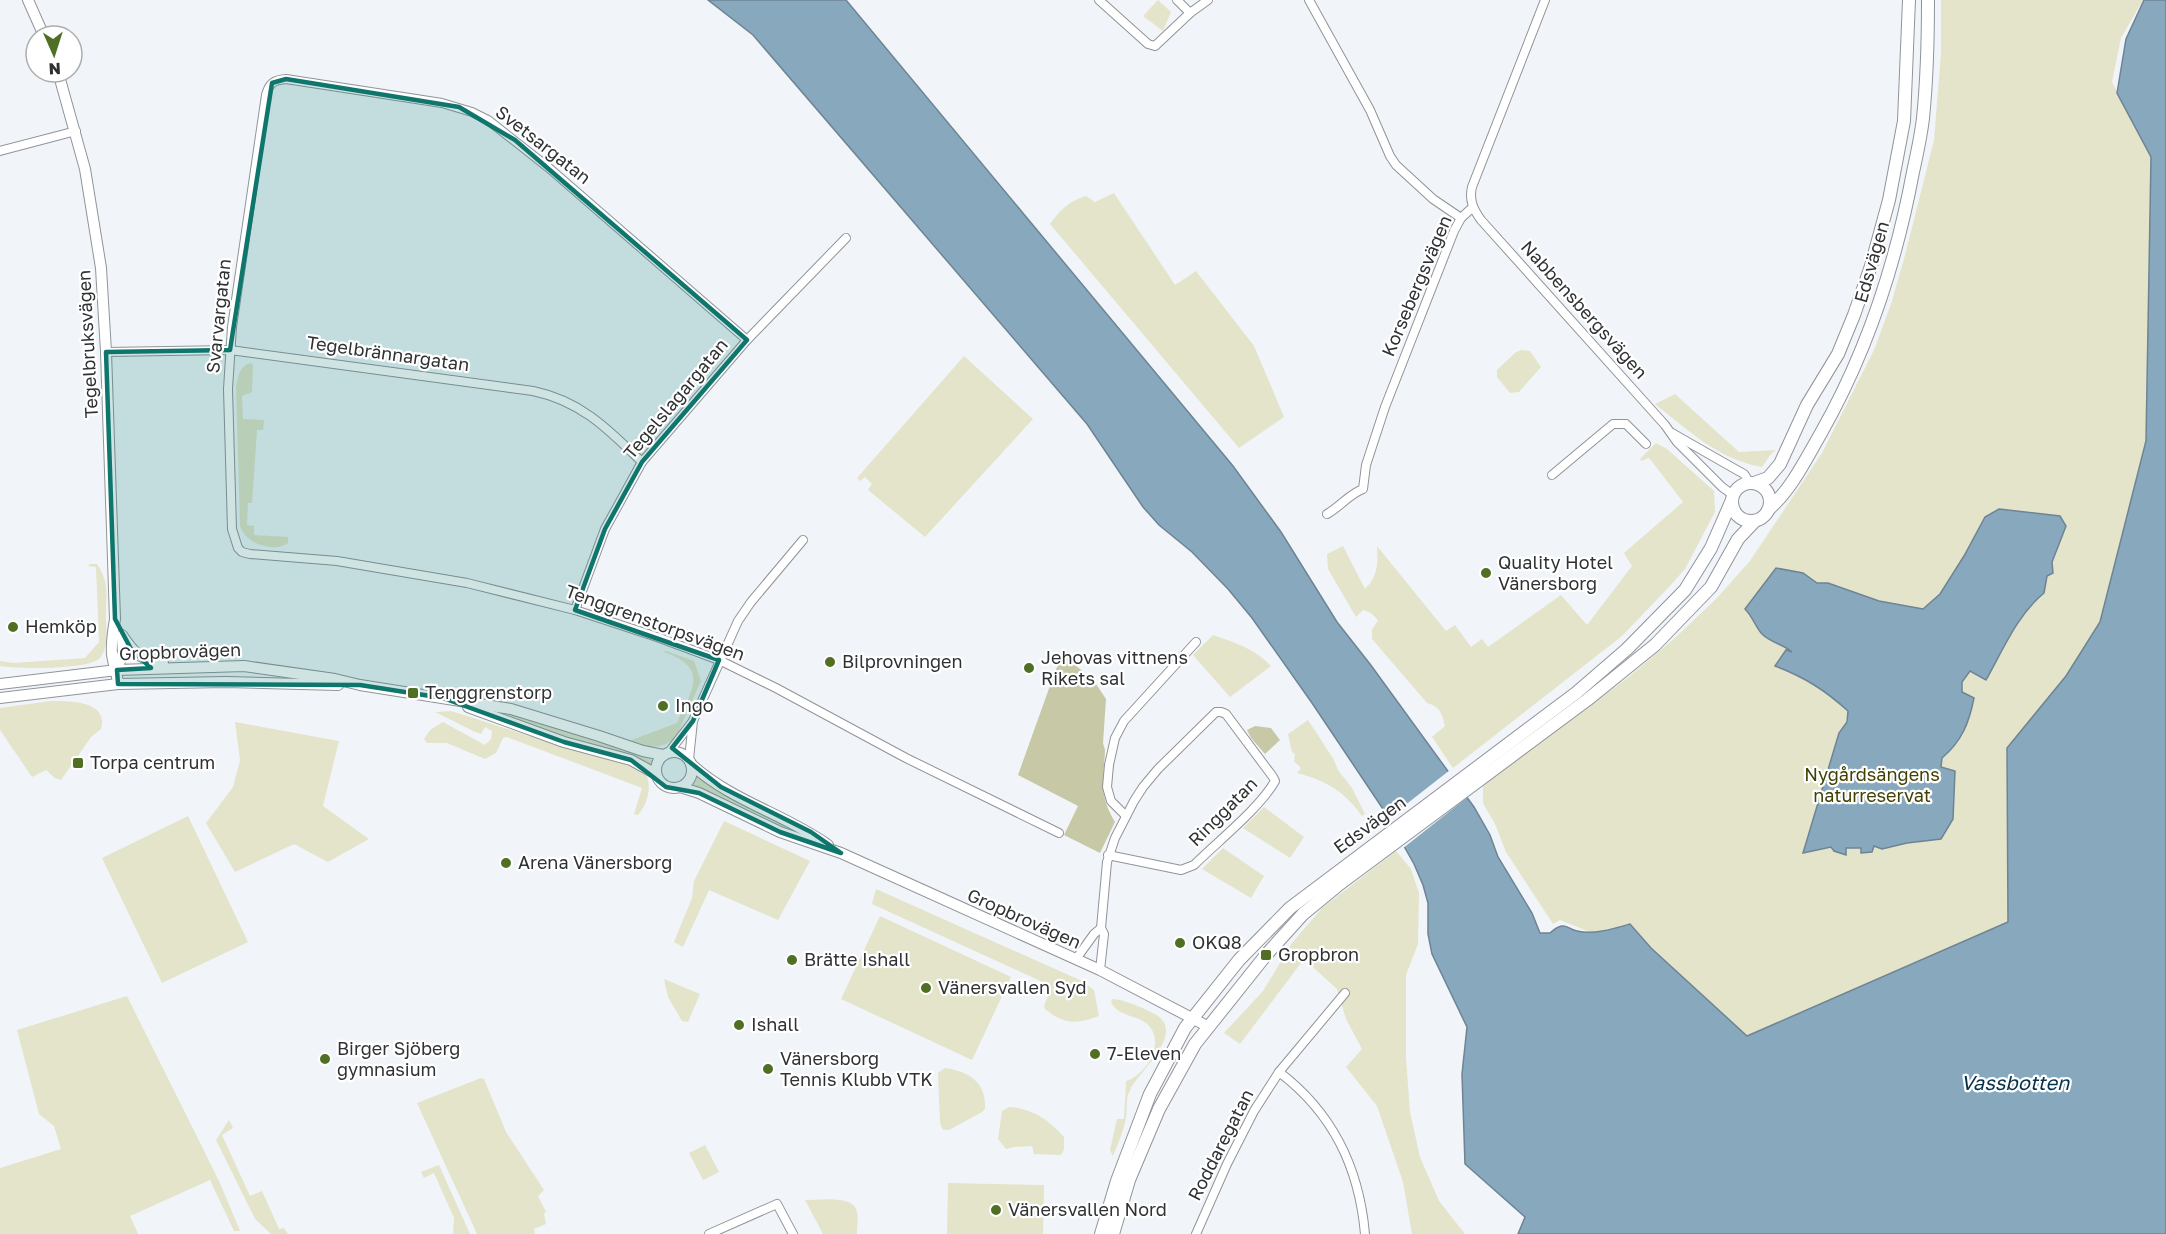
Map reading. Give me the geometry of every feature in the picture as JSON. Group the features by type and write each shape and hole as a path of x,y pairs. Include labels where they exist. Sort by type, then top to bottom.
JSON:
{"main road":[{"name":"Edsvägen","path":"1477,776 1627,649 1662,615 1686,590 1711,548 1740,486 1768,478 1780,465 1807,405 1838,354 1871,266 1889,200 1904,121 1909,0"},
{"name":"Edsvägen","path":"1113,1234 1129,1180 1159,1109 1208,1026 1266,955 1303,914 1374,854 1477,776 1587,700 1655,645 1711,587 1738,539 1755,520 1764,516 1796,475 1835,408 1867,338 1890,270 1908,201 1923,121 1928,50 1928,0"},
{"path":"1752,483 1766,490 1770,499 1770,508"},
{"path":"1733,497 1737,514 1746,520 1755,520"},
{"name":"Edsvägen","path":"1101,1234 1117,1181 1150,1094 1192,1018 1239,960 1290,908 1374,854"}],"street":[{"path":"28,0 39,24"},
{"path":"1099,0 1148,44 1155,46 1190,13 1208,0"},
{"path":"1177,0 1190,13"},
{"path":"1309,0 1370,110 1396,165 1433,199 1461,218"},
{"name":"Korsebergsvägen","path":"1327,514 1355,492 1363,489 1366,465 1385,407 1445,253 1461,218 1473,207 1470,196 1472,187 1545,0"},
{"name":"Svetsargatan","path":"272,83 286,79 442,103 472,112 488,120 549,168 747,339"},
{"name":"Svarvargatan","path":"242,552 234,539 231,514 228,426 230,350 266,95 272,83"},
{"name":"Tegelbruksvägen","path":"62,84 76,131 98,237 106,352 115,619 112,654 117,669 118,684"},
{"path":"0,151 76,131"},
{"name":"Nabbensbergsvägen","path":"1473,207 1481,220 1677,442 1733,497"},
{"name":"Tegelslagargatan","path":"576,610 605,529 642,462 747,339 846,238"},
{"name":"Tegelbrännargatan","path":"106,352 230,350 552,395 568,401 597,421 642,462"},
{"path":"1551,475 1613,424 1626,424 1646,444"},
{"name":"Nabbensbergsvägen","path":"1671,433 1744,474 1752,483"},
{"path":"693,721 691,777 680,787 673,789 664,786 656,774 657,763 693,721 738,621 803,540"},
{"name":"Tenggrenstorpsvägen","path":"242,552 337,561 433,576 576,610 719,660 776,687 906,758 1059,833"},
{"name":"Tegelbruksvägen","path":"115,619 122,635 123,652 117,669"},
{"path":"122,635 131,649 145,660 178,666"},
{"path":"1126,816 1111,801 1107,787 1115,738 1124,721 1196,642"},
{"name":"Gropbrovägen","path":"0,684 117,669 244,666 511,709 580,729 643,751 666,754"},
{"name":"Gropbrovägen","path":"0,698 118,684 237,682 360,685"},
{"name":"Gropbrovägen","path":"443,698 564,742 631,760 656,774"},
{"name":"Ringgatan","path":"1100,970 1104,934 1101,928 1108,855 1126,816 1143,787 1158,769 1216,712 1221,711 1226,714 1275,781 1260,801 1194,865 1187,869 1181,870 1108,855"},
{"path":"666,754 680,753 690,762"},
{"name":"Gropbrovägen","path":"690,762 721,787 811,832 841,853"},
{"name":"Gropbrovägen","path":"680,787 699,793 780,832 841,853 1076,959 1208,1026"},
{"path":"1076,959 1101,928"},
{"name":"Roddaregatan","path":"1196,1234 1254,1111 1279,1072 1345,993"},
{"path":"1279,1072 1314,1103 1339,1141 1358,1189 1365,1234"},
{"path":"709,1234 777,1204 793,1234"}],"highlighted area":[{"path":"286,79 459,107 515,140 747,340 642,462 605,529 575,610 719,660 693,721 672,748 721,787 811,832 841,853 780,832 699,793 666,787 631,760 564,742 443,698 360,685 118,684 117,670 151,668 131,649 115,619 106,352 230,350 272,83"}],"green space":[{"path":"1158,0 1171,12 1163,31 1143,16"},
{"name":"Nygårdsängens naturreservat","path":"1941,0 2143,0 2121,38 2112,82 2153,158 2166,615 2122,937 1748,1110 1605,931 1590,932 1560,920 1553,924 1506,852 1495,824 1483,803 1483,785 1630,676 1716,599 1750,561 1822,453 1874,350 1904,259 1934,140 1941,53"},
{"path":"1114,193 1175,285 1196,271 1254,346 1284,417 1239,448 1050,224 1070,203 1086,196 1095,202"},
{"path":"1530,351 1541,367 1519,392 1510,393 1497,377 1497,370 1516,352"},
{"path":"964,356 1033,419 925,537 868,490 872,484 865,477 860,481 857,478"},
{"path":"250,363 253,365 252,392 242,396 243,419 264,420 263,430 257,430 252,503 248,503 247,525 254,526 254,535 288,537 288,543 282,546 268,547 254,542 248,538 240,526 236,387 241,370"},
{"path":"1675,394 1739,452 1776,450 1762,467 1718,451 1692,434 1655,404"},
{"path":"1656,443 1667,449 1714,491 1715,512 1685,569 1622,636 1453,768 1432,737 1445,726 1440,711 1427,703 1372,639 1372,630 1378,620 1371,613 1363,610 1356,617 1328,569 1327,554 1343,546 1365,589 1376,569 1377,546 1446,631 1455,625 1471,647 1482,639 1488,647 1561,595 1587,625 1632,566 1624,553 1683,502 1650,459 1642,461 1640,459"},
{"path":"97,564 104,578 106,590 106,638 105,649 100,658 93,662 68,667 0,666 0,661 14,663 85,658 99,642 96,567 88,566"},
{"path":"1213,635 1251,651 1271,666 1230,697 1193,655"},
{"path":"664,652 694,661 701,681 676,737 659,746 642,745 629,741 677,723 688,700 692,690 692,673 688,665"},
{"path":"1067,658 1094,681 1106,699 1103,787 1106,803 1115,822 1100,853 1064,835 1078,806 1018,775 1056,669 1062,659"},
{"path":"51,701 85,704 99,712 102,719 101,729 91,737 61,780 46,770 32,777 0,730 0,708"},
{"path":"451,711 555,744 634,765 641,769 648,779 645,805 638,815 634,814 642,788 507,737 503,738 496,753 485,759 447,743 427,743 424,739 430,730 443,722 485,745 491,739 492,731 485,727 481,734 435,712"},
{"path":"509,714 575,732 652,760 651,766 631,754 579,743 509,718"},
{"path":"1308,720 1338,770 1352,788 1365,814 1362,816 1336,789 1297,773 1301,768 1294,761 1295,754 1292,752 1288,734"},
{"path":"235,722 339,741 323,806 369,839 328,862 294,844 235,872 206,823 233,787 240,760"},
{"path":"1255,726 1271,728 1280,740 1265,754 1247,730"},
{"path":"697,777 784,824 783,827 692,784"},
{"path":"1264,807 1304,837 1290,858 1243,828"},
{"path":"188,816 248,942 162,983 102,858"},
{"path":"724,821 810,861 778,920 709,890 683,947 674,942 692,898 694,881"},
{"path":"1223,848 1264,876 1251,898 1202,869"},
{"path":"1396,851 1411,869 1419,893 1418,944 1406,975 1406,1058 1410,1112 1420,1157 1439,1201 1465,1234 1412,1234 1403,1182 1377,1106 1346,1067 1362,1049 1346,1019 1337,989 1304,959 1240,1044 1224,1033 1263,991 1292,943 1322,908"},
{"path":"876,889 1082,981 1094,990 1099,1016 1077,1022 1058,1018 1044,1006 1051,988 1047,984 872,904"},
{"name":"Vänersvallen Syd","path":"880,916 1011,977 972,1060 841,999"},
{"path":"664,979 700,994 688,1022 682,1021 668,997"},
{"path":"127,996 220,1183 240,1231 234,1231 210,1180 130,1216 138,1234 0,1234 0,1168 61,1149 54,1126 39,1114 17,1030"},
{"path":"1112,999 1127,1002 1151,1012 1162,1020 1166,1029 1165,1039 1159,1050 1128,1093 1125,1122 1113,1156 1110,1150 1117,1119 1124,1119 1126,1081 1145,1067 1154,1051 1155,1043 1150,1027 1141,1020 1119,1011 1111,1002"},
{"path":"945,1068 962,1072 975,1080 985,1100 985,1109 982,1112 949,1130 943,1130 940,1123 938,1073"},
{"path":"481,1078 484,1079 506,1132 544,1190 538,1196 546,1212 544,1214 546,1224 534,1229 535,1234 477,1234 417,1103"},
{"path":"1009,1107 1033,1112 1052,1125 1064,1137 1064,1149 1061,1155 1034,1154 1032,1146 1006,1149 998,1139 1002,1111"},
{"path":"229,1120 233,1128 222,1135 250,1196 262,1191 279,1229 284,1228 288,1234 271,1234 255,1219 216,1140"},
{"path":"705,1145 719,1172 703,1180 689,1153"},
{"path":"439,1165 470,1234 453,1234 454,1218 434,1173 424,1178 421,1172"},
{"name":"Vänersvallen Nord","path":"948,1183 1044,1185 1043,1234 947,1234"},
{"path":"833,1199 853,1205 857,1215 857,1234 823,1234 805,1200"}],"water":[{"name":"Vassbotten","path":"708,0 846,0 1233,466 1281,532 1337,622 1474,807 1490,835 1498,857 1532,913 1540,933 1550,933 1561,926 1590,932 1630,924 1651,948 1747,1036 2008,922 2007,748 2066,676 2100,622 2146,441 2151,157 2117,93 2126,39 2144,0 2166,0 2166,1234 1518,1234 1525,1217 1465,1164 1462,1074 1467,1027 1432,954 1428,934 1428,903 1423,885 1414,864 1383,809 1312,703 1252,618 1228,589 1192,552 1159,525 1143,507 1087,424 753,35"},
{"path":"1999,509 2060,516 2066,526 2052,562 2053,573 2047,576 2044,593 2018,622 1986,680 1970,671 1962,682 1962,692 1974,698 1972,707 1964,731 1955,745 1942,758 1941,767 1955,771 1953,819 1941,839 1882,849 1874,846 1872,852 1861,853 1861,848 1846,848 1846,855 1834,851 1831,847 1803,853 1839,733 1847,722 1848,711 1814,685 1775,666 1786,650 1792,652 1762,634 1745,609 1776,568 1803,573 1817,583 1828,583 1879,601 1923,609 1940,594 1985,517"}],"pier":[{"path":"1450,770 1469,796 1402,849 1386,820"}],"place":[{"name":"Quality Hotel Vänersborg","path":"1486,573"},
{"name":"Hemköp","path":"13,627"},
{"name":"Bilprovningen","path":"830,662"},
{"name":"Jehovas vittnens Rikets sal","path":"1029,668"},
{"name":"Tenggrenstorp","path":"413,693"},
{"name":"Ingo","path":"663,706"},
{"name":"Torpa centrum","path":"78,763"},
{"name":"Arena Vänersborg","path":"506,863"},
{"name":"OKQ8","path":"1180,943"},
{"name":"Gropbron","path":"1266,955"},
{"name":"Brätte Ishall","path":"792,960"},
{"name":"Vänersvallen Syd","path":"926,988"},
{"name":"Ishall","path":"739,1025"},
{"name":"7-Eleven","path":"1095,1054"},
{"name":"Birger Sjöberg gymnasium","path":"325,1059"},
{"name":"Vänersborg Tennis Klubb VTK","path":"768,1069"},
{"name":"Vänersvallen Nord","path":"996,1210"}]}
